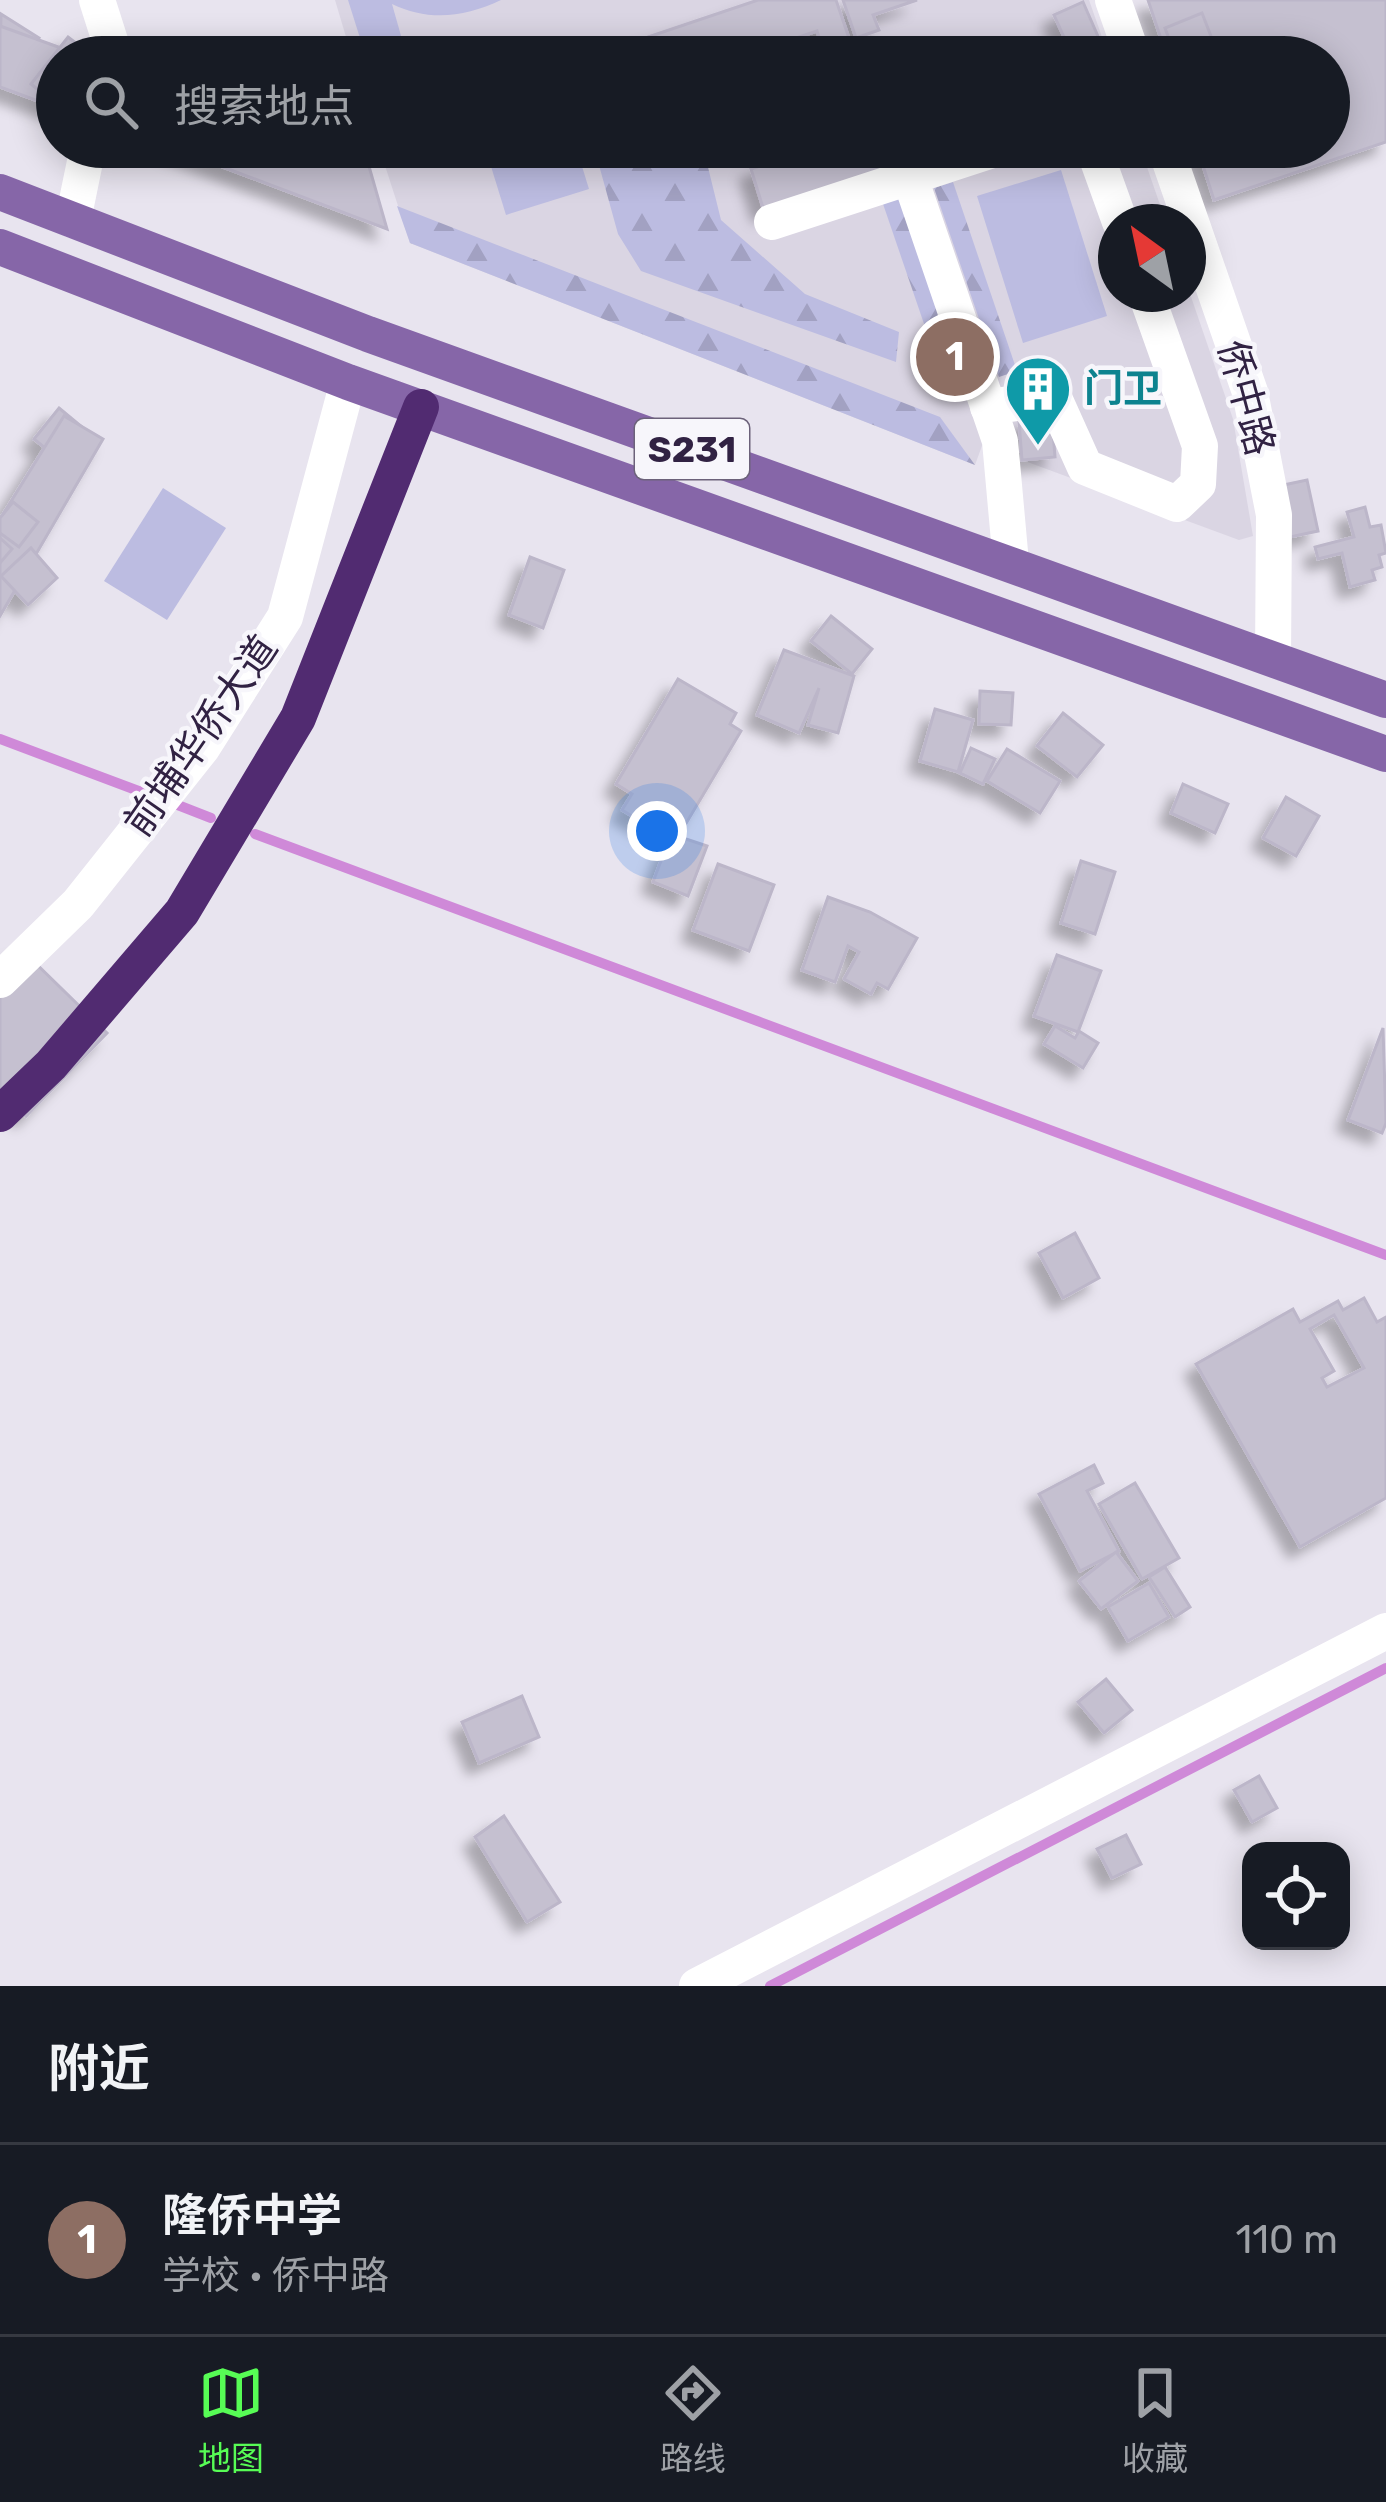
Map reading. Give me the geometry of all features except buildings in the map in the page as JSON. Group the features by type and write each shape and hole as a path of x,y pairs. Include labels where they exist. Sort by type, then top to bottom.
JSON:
{"highway":[{"path":"0,1114 50,1065 182,912 298,718 422,407"}],"main road":[{"name":"S231","path":"0,192 368,334 1386,700"},
{"name":"S231","path":"0,247 348,382 1386,754"}],"street":[{"path":"98,0 109,36"},
{"path":"1114,0 1126,36"},
{"path":"73,220 84,168"},
{"path":"772,222 940,168"},
{"path":"1101,168 1114,204"},
{"name":"侨中路","path":"1172,168 1250,392 1274,515 1274,659"},
{"path":"910,178 1000,441 1011,563"},
{"path":"988,407 1054,398 1085,467 1178,504 1198,484 1200,446 1152,312"},
{"name":"前埔华侨大道","path":"0,980 78,904 202,748 285,616 348,382"},
{"path":"697,1986 1386,1631"}],"shaded area":[{"path":"335,0 1089,0 1102,36 346,36"},
{"path":"386,168 1147,168 1160,204 1098,204 1098,312 1196,312 1233,419 1253,536 1239,540 1022,460 1020,439 983,443 975,465 410,243"}],"green space":[{"path":"348,0 501,0 447,15 392,4 401,36 359,36"},
{"path":"491,168 582,168 589,189 506,215"},
{"path":"600,168 708,168 721,220 805,294 899,332 896,362 641,271 618,234"},
{"path":"1061,170 1098,287 1098,312 1107,316 1023,343 977,196"},
{"path":"953,182 1017,371 999,377 934,188"},
{"path":"901,195 965,385 947,391 882,201"},
{"path":"397,206 940,417 975,465 410,243"},
{"path":"163,488 226,528 167,620 104,581"}],"waterway":[{"path":"0,739 152,796"},
{"path":"170,802 211,818"},
{"path":"255,834 1386,1255"},
{"path":"770,1986 1386,1668"}],"place":[{"name":"隆侨中学","path":"955,357"},
{"name":"门卫","path":"1038,448"}]}
